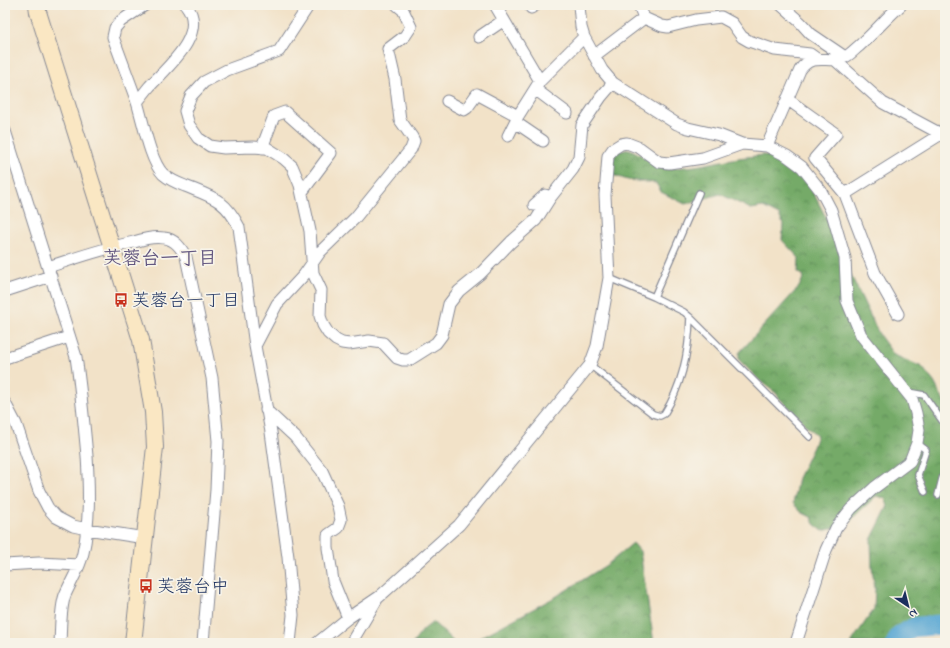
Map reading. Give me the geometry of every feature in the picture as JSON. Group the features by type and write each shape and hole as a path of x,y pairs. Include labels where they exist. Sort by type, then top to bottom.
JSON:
{"street":[{"path":"37,5 141,340 153,412 154,447 133,643"},
{"path":"144,5 121,21 115,28 113,37 138,102 154,160 162,173 171,180 215,198 225,205 239,227 255,346 271,432 291,587 292,615 290,643"},
{"path":"138,102 148,88 187,44 191,32 192,18 186,5"},
{"path":"309,5 279,51 227,70 204,82 191,96 185,111 189,125 198,138 210,146 224,148 253,146 267,148 283,158 292,166 302,192 310,231 312,265 321,290 320,316 323,325 328,333 336,340 349,344 383,342 397,358 403,360 409,360 436,343 442,335 449,304 459,291 480,274 511,242 536,220 550,198 573,169 579,157 582,130 585,119 613,83"},
{"path":"255,346 277,304 312,265 320,252 355,218 411,149 413,143 412,138 400,120 395,79 388,50 405,36 411,27 403,10 397,5"},
{"path":"495,5 537,85 567,113"},
{"path":"579,5 581,27 584,37 602,70 613,83 677,124 719,135 742,144 767,146 787,156 804,169 821,191 831,210 845,258 847,302 861,334 912,399 919,430 917,443 910,461 874,488 851,509 836,528 826,550 796,643"},
{"path":"639,5 644,18 662,26 668,27 696,20 721,17 732,23 742,37 750,41 775,50 810,54 817,59"},
{"path":"780,5 840,59 883,103 943,131"},
{"path":"767,146 804,64 817,59 840,59 868,38 901,5"},
{"path":"594,56 644,18"},
{"path":"478,37 504,20"},
{"path":"508,136 516,119 537,85 584,37"},
{"path":"447,101 464,110 477,94 516,119 543,140"},
{"path":"787,99 836,134 804,169"},
{"path":"262,148 274,116 285,112 330,153 302,192"},
{"path":"5,131 76,357 82,391 88,483 87,529 83,554 65,595 60,643"},
{"path":"845,194 943,131"},
{"path":"317,643 348,618 378,597 459,525 590,364 597,346 609,278 605,195 608,156 613,149 621,144 627,143 640,148 659,162 668,163 703,158 742,144"},
{"path":"814,158 845,194 875,273 898,314"},
{"path":"534,205 545,195 550,198"},
{"path":"5,291 112,247 152,237 165,238 174,242 182,249 186,257 212,378 218,440 216,490 203,643"},
{"path":"5,358 69,337"},
{"path":"5,403 16,424 39,491 48,508 56,517 73,526 145,538"},
{"path":"266,410 295,437 322,471 338,506 340,520 338,528 328,535 328,548 333,581 348,618"},
{"path":"5,565 39,563 79,565"},
{"path":"351,643 378,597"}],"lane":[{"path":"654,297 699,193"},
{"path":"609,278 654,297 684,312 810,437"},
{"path":"590,364 653,414 660,416 664,414 678,387 690,339 690,317"},
{"path":"906,392 924,396 945,425"},
{"path":"917,443 926,450 918,475 925,492"},
{"path":"938,495 945,467"}],"green space":[{"path":"630,149 666,169 763,155 784,159 803,173 831,227 838,248 880,336 894,355 922,367 934,382 945,403 945,619 905,626 890,643 851,643 874,609 875,589 872,568 871,540 888,506 885,498 876,496 845,525 823,531 814,524 811,517 801,512 793,503 798,478 817,435 807,427 776,393 761,382 739,360 739,353 799,287 804,276 798,272 799,258 782,240 783,224 779,215 763,207 751,209 720,194 685,204 661,192 656,183 628,180 612,175 609,170 616,152"},
{"path":"633,543 640,551 654,643 470,643 557,596 608,564"},
{"path":"433,622 455,643 413,643 423,630"}],"waterway":[{"path":"896,643 900,635 915,627 945,624"}],"place":[{"name":"芙蓉台一丁目","path":"121,300"},
{"name":"芙蓉台中","path":"146,586"}],"district":[{"name":"芙蓉台一丁目","path":"160,257"}]}
